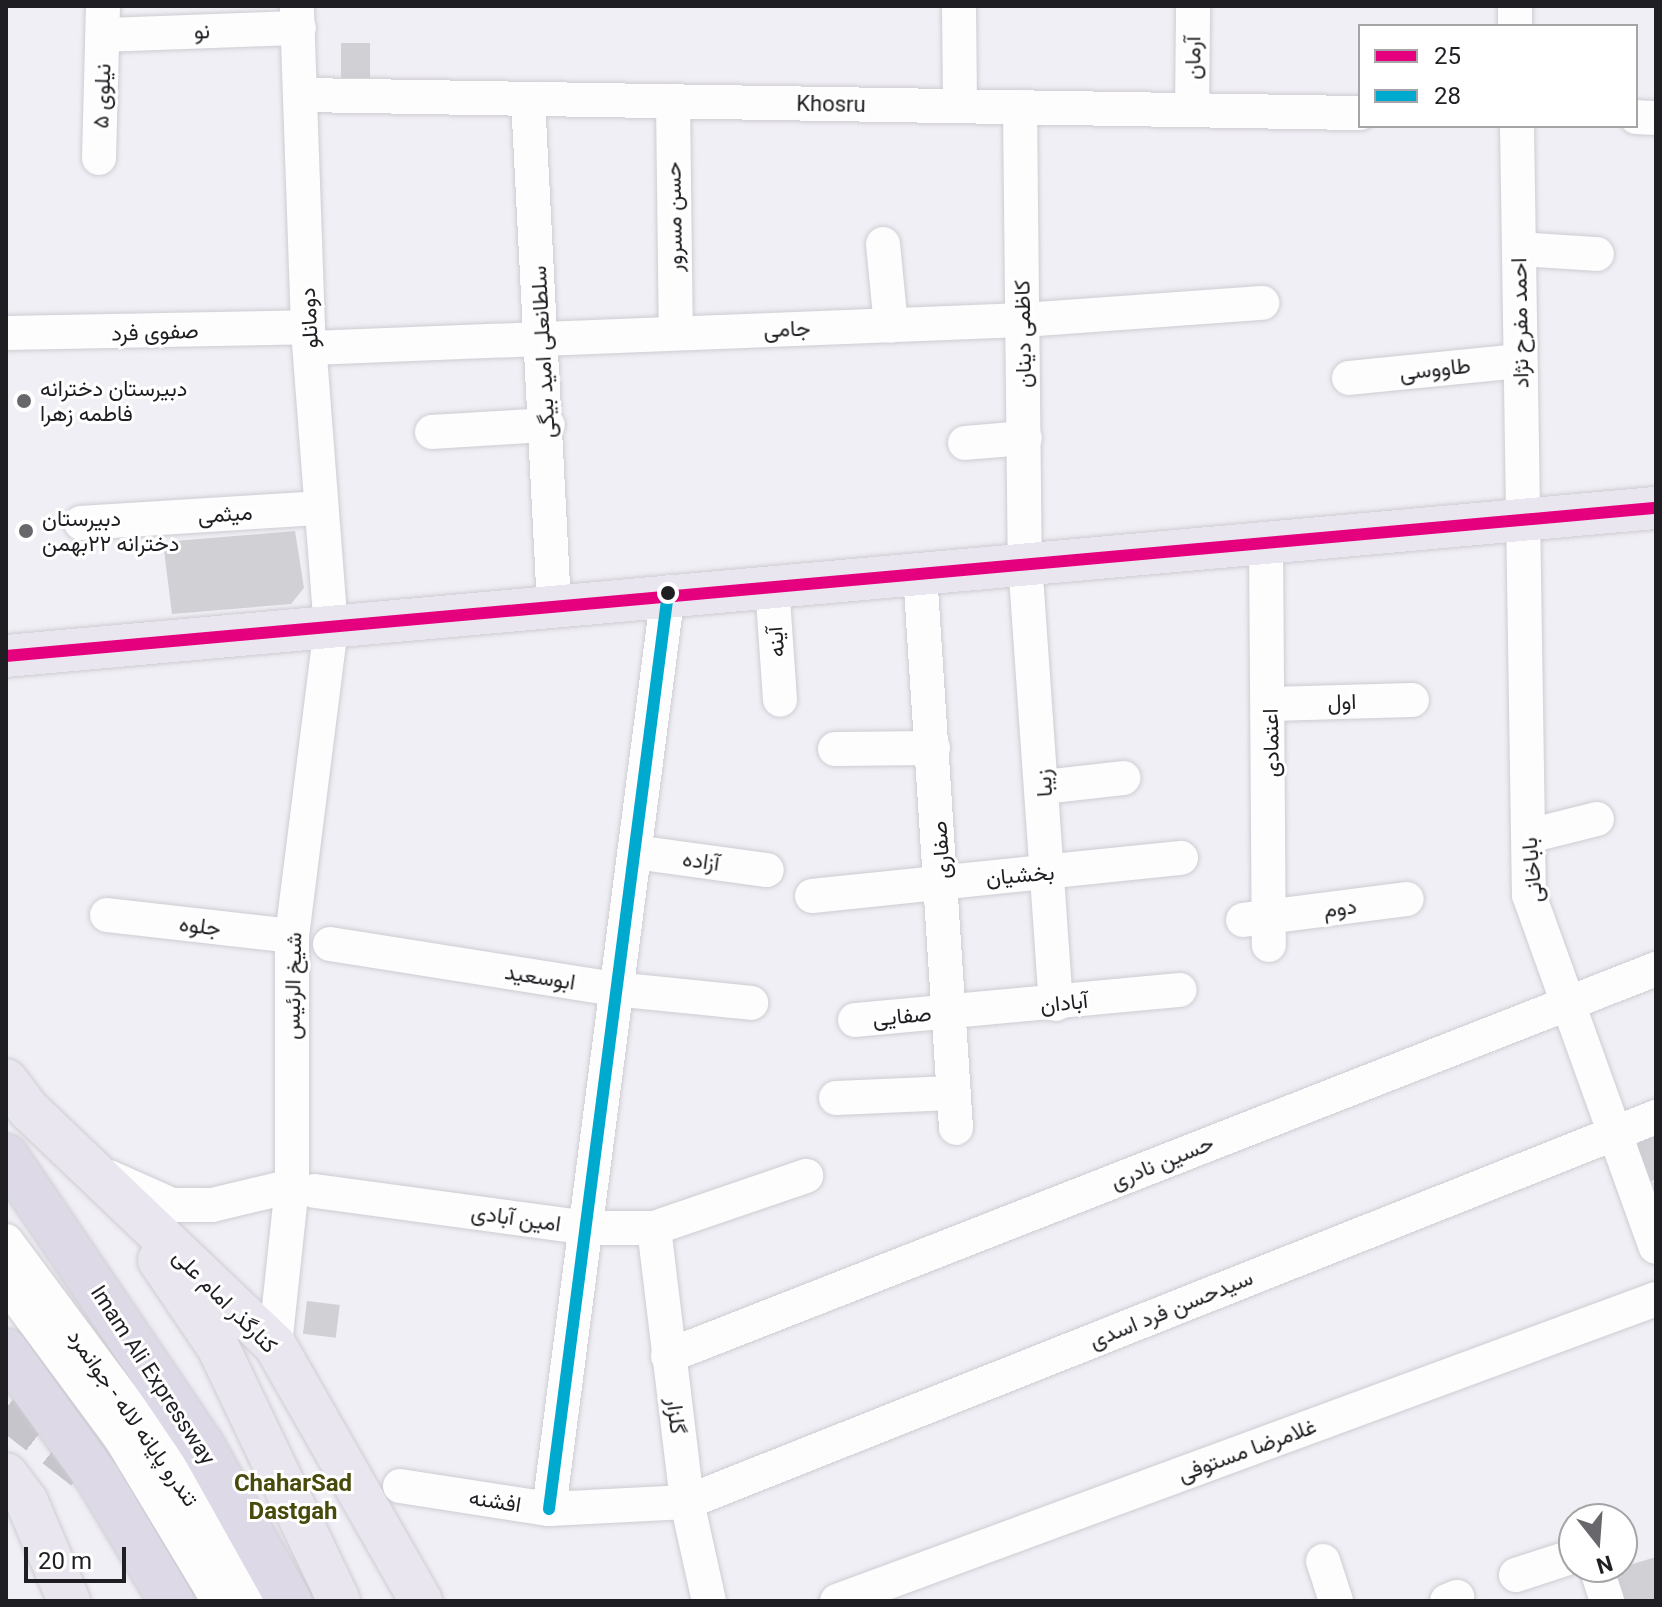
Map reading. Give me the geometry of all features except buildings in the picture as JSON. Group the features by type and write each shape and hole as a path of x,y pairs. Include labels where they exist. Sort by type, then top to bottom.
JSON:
{"highway":[{"name":"Imam Ali Expressway","path":"6,1156 203,1447 289,1601"},
{"path":"6,1351 99,1480 171,1601"}],"main road":[{"path":"6,656 331,629 668,593 1656,508"},
{"name":"کنارگذر امام علی","path":"18,1095 114,1193 275,1345 421,1601"},
{"path":"114,1193 218,1347 339,1601"},
{"path":"17,1488 69,1601"},
{"path":"17,1488 101,1601"}],"street":[{"path":"959,6 960,106"},
{"name":"آرمان","path":"1192,110 1193,6"},
{"name":"نو","path":"104,20 298,17"},
{"name":"دومانلو","path":"298,17 309,337 331,629"},
{"name":"نیلوی ۵","path":"99,158 104,20"},
{"name":"Khosru","path":"303,95 1358,113"},
{"name":"سلطانعلی امید بیگی","path":"528,99 544,339 554,605"},
{"name":"حسن مسرور","path":"673,101 676,333"},
{"name":"کاظمی دینان","path":"1020,107 1025,562"},
{"name":"احمد مفرح نژاد","path":"1517,128 1523,519"},
{"path":"883,244 891,326"},
{"path":"1519,249 1597,254"},
{"name":"جامی","path":"309,337 544,339 1023,320 1262,303"},
{"name":"صفوی فرد","path":"6,333 309,337"},
{"name":"طاووسی","path":"1349,378 1520,361"},
{"path":"432,432 548,425"},
{"path":"965,443 1025,438"},
{"name":"میثمی","path":"81,523 321,508"},
{"name":"باباخانی","path":"1523,519 1529,895 1611,1134 1656,1247"},
{"name":"اعتمادی","path":"1262,927 1271,704 1266,541"},
{"name":"زیبا","path":"1025,562 1050,872 1056,1004"},
{"name":"صفاری","path":"920,573 943,882 956,1128"},
{"name":"آینه","path":"772,585 780,700"},
{"path":"549,1509 589,1228 614,989 668,593"},
{"name":"شیخ الرئیس","path":"275,1345 304,1188 292,936 331,629"},
{"name":"اول","path":"1271,704 1412,700"},
{"path":"835,749 933,748"},
{"path":"1044,787 1123,778"},
{"path":"1529,836 1597,819"},
{"name":"آزاده","path":"635,852 767,870"},
{"name":"بخشیان","path":"812,896 1181,858"},
{"name":"دوم","path":"1262,927 1407,899"},
{"name":"جلوه","path":"107,915 292,936"},
{"name":"ابوسعید","path":"330,944 614,989 751,1003"},
{"name":"حسین نادری","path":"668,1356 1656,969"},
{"name":"آبادان","path":"948,1012 1180,990"},
{"name":"صفایی","path":"855,1020 948,1012"},
{"path":"836,1098 952,1093"},
{"path":"18,1095 114,1181 172,1205 212,1205 304,1188"},
{"name":"سیدحسن فرد اسدی","path":"687,1502 1656,1117"},
{"name":"امین آبادی","path":"304,1188 589,1228 654,1228 806,1176"},
{"name":"گلزار","path":"654,1228 687,1502 709,1601"},
{"name":"تندرو پایانه لاله - جوانمرد","path":"6,1241 150,1435 252,1601"},
{"path":"6,1283 120,1437 219,1601"},
{"name":"غلامرضا مستوفی","path":"837,1601 1656,1299"},
{"name":"افشنه","path":"400,1486 549,1509 687,1502"},
{"path":"1323,1561 1336,1601"},
{"path":"1516,1575 1558,1561"}],"tunnel":[{"path":"6,1408 84,1469"}],"transit line":[{"name":"25","path":"6,656 1656,508"},
{"name":"28","path":"549,1509 668,593"}],"place":[{"name":"دبیرستان دخترانه فاطمه زهرا","path":"24,401"},
{"name":"دبیرستان دخترانه ۲۲بهمن","path":"26,531"}],"district":[{"name":"ChaharSad Dastgah","path":"293,1498"}]}
